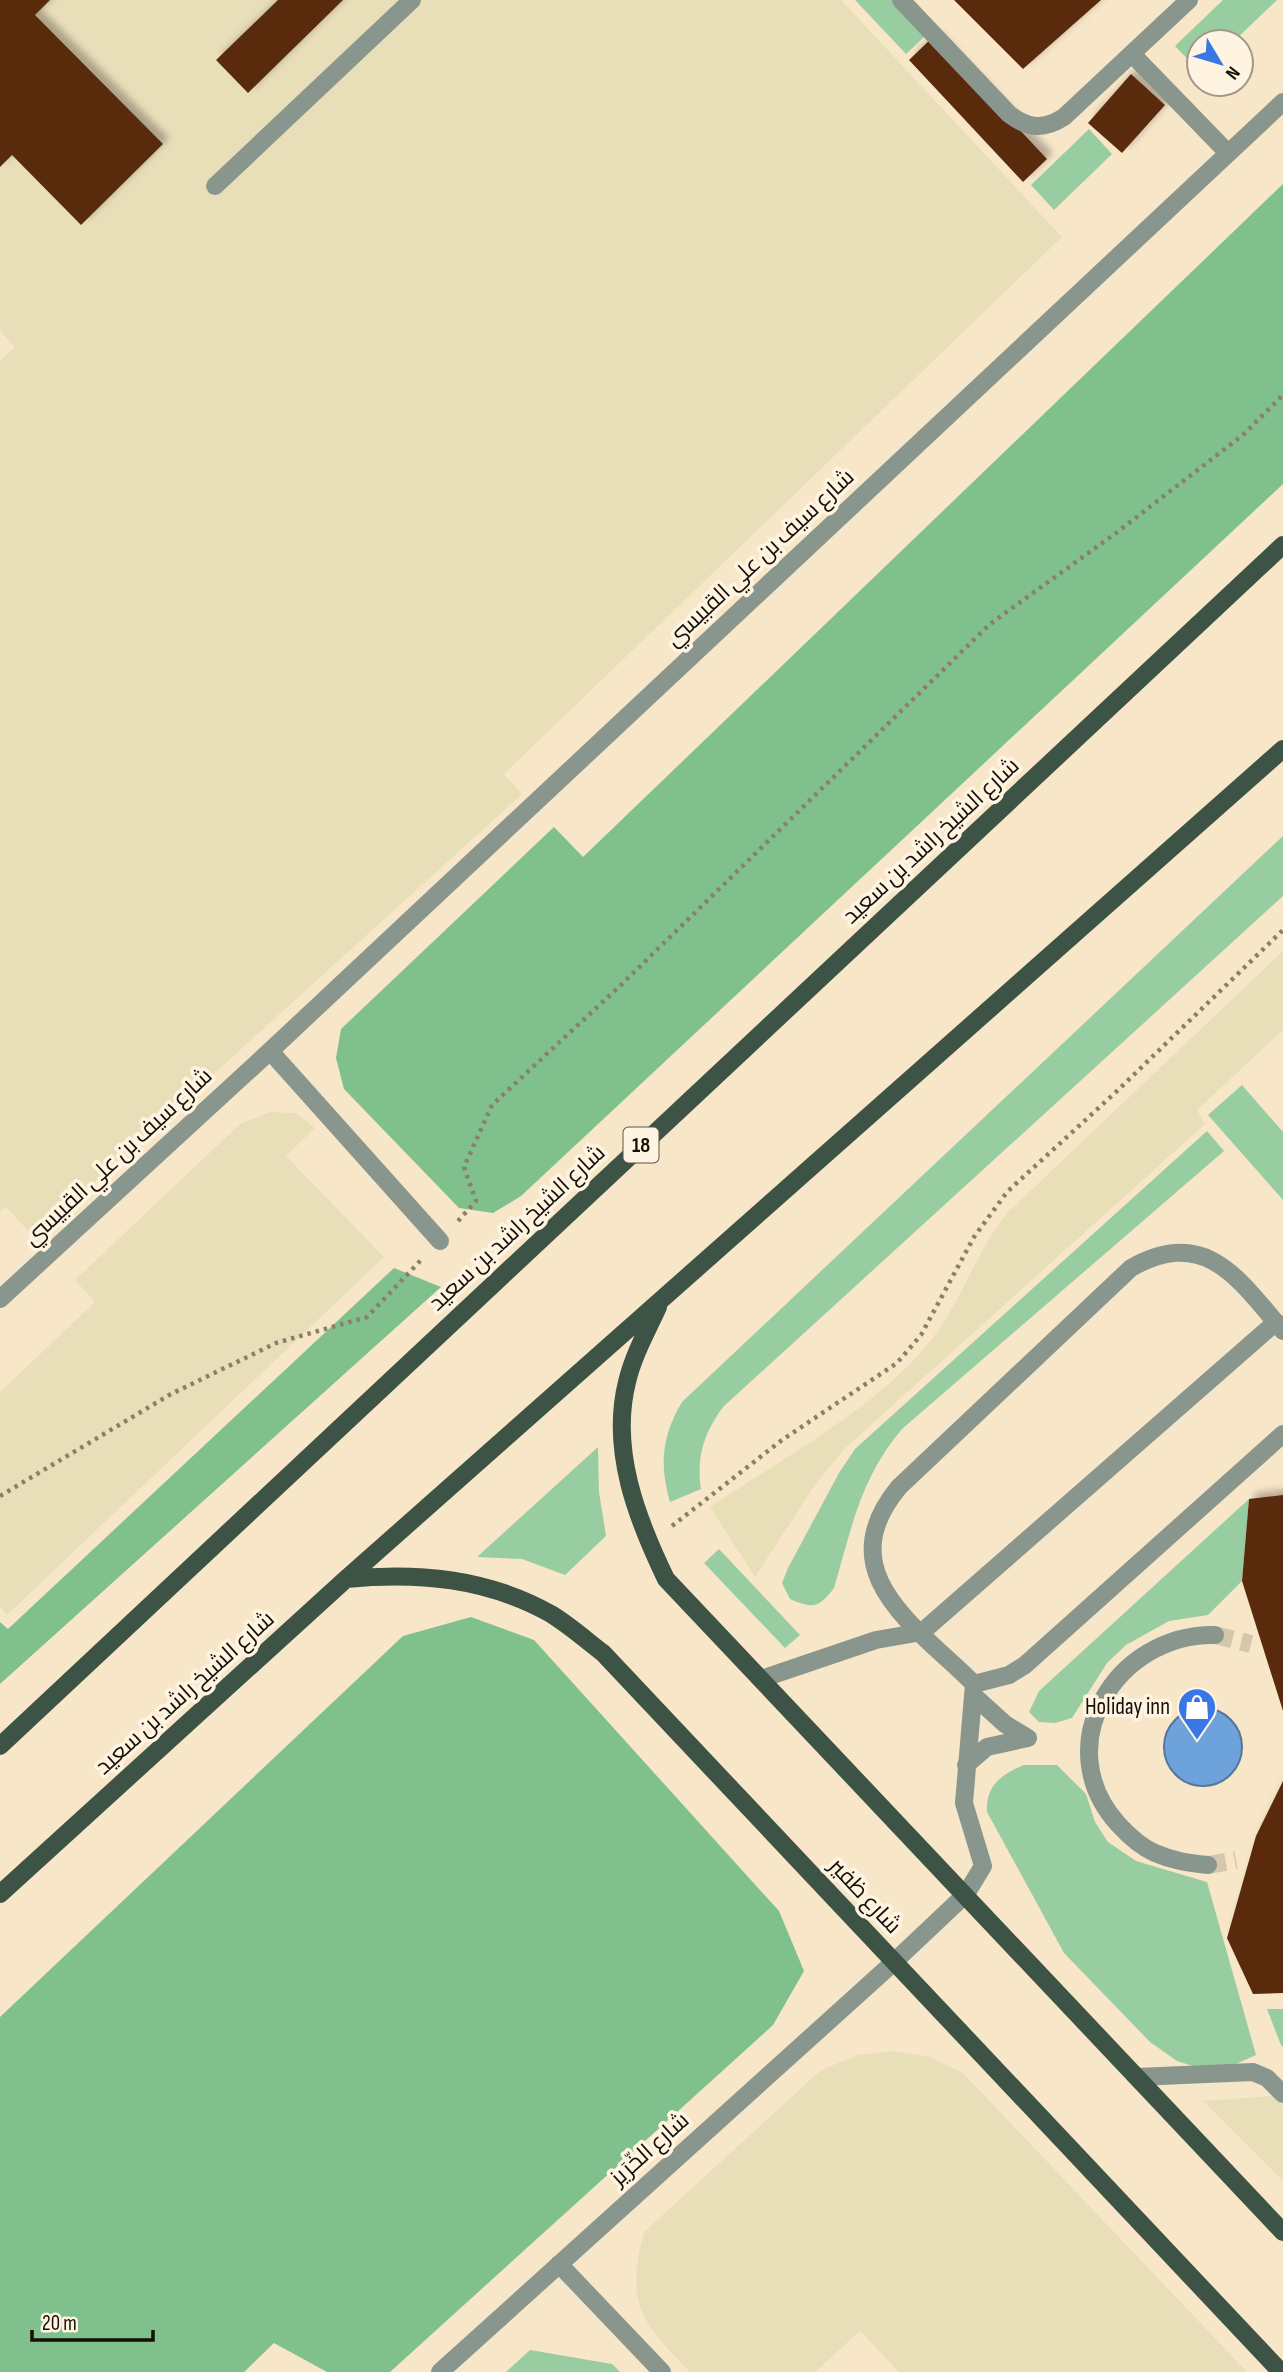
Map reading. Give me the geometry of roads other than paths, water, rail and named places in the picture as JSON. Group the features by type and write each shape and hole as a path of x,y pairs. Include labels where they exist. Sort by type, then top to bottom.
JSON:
{"main road":[{"name":"شارع الشيخ راشد بن سعيد","path":"0,1746 1283,545"},
{"name":"شارع الشيخ راشد بن سعيد","path":"0,1894 346,1579 1282,750"},
{"path":"663,1298 626,1383 623,1434 628,1485 648,1542 666,1579 1283,2232"},
{"name":"شارع ظفير","path":"346,1579 392,1574 439,1577 484,1586 553,1615 603,1653 1281,2372"}],"street":[{"path":"215,186 412,0"},
{"path":"901,0 1009,114 1029,126 1042,128 1064,117 1189,0"},
{"path":"1132,54 1228,153"},
{"name":"شارع سيف بن علي القبيسي","path":"0,1299 270,1051 1283,102"},
{"path":"270,1051 440,1241"},
{"path":"761,1679 876,1640 922,1632 1279,1326 1227,1268 1205,1255 1179,1251 1154,1255 1131,1268 899,1487 881,1509 872,1535 872,1563 882,1590 922,1632 1004,1724 1028,1738 987,1747 966,1765"},
{"path":"974,1690 1025,1665 1283,1434"},
{"path":"1208,1865 1180,1862 1153,1853 1130,1837 1102,1800 1093,1773 1090,1745 1093,1727 1106,1693 1129,1664 1152,1648 1178,1638 1214,1635"},
{"name":"شارع الخّرَيز","path":"440,2372 966,1894 983,1866 964,1803 974,1690"},
{"path":"1137,2077 1253,2072 1267,2078 1283,2094"},
{"path":"559,2264 662,2372"}],"water":[{"path":"1203,1708 1218,1711 1231,1719 1239,1732 1242,1747 1239,1762 1231,1775 1218,1783 1203,1786 1188,1783 1175,1775 1167,1762 1164,1747 1167,1732 1175,1719 1188,1711"}],"tunnel":[{"path":"1215,1635 1251,1644"},
{"path":"1208,1865 1236,1860"}],"place":[{"name":"Holiday inn","path":"1197,1741"}]}
